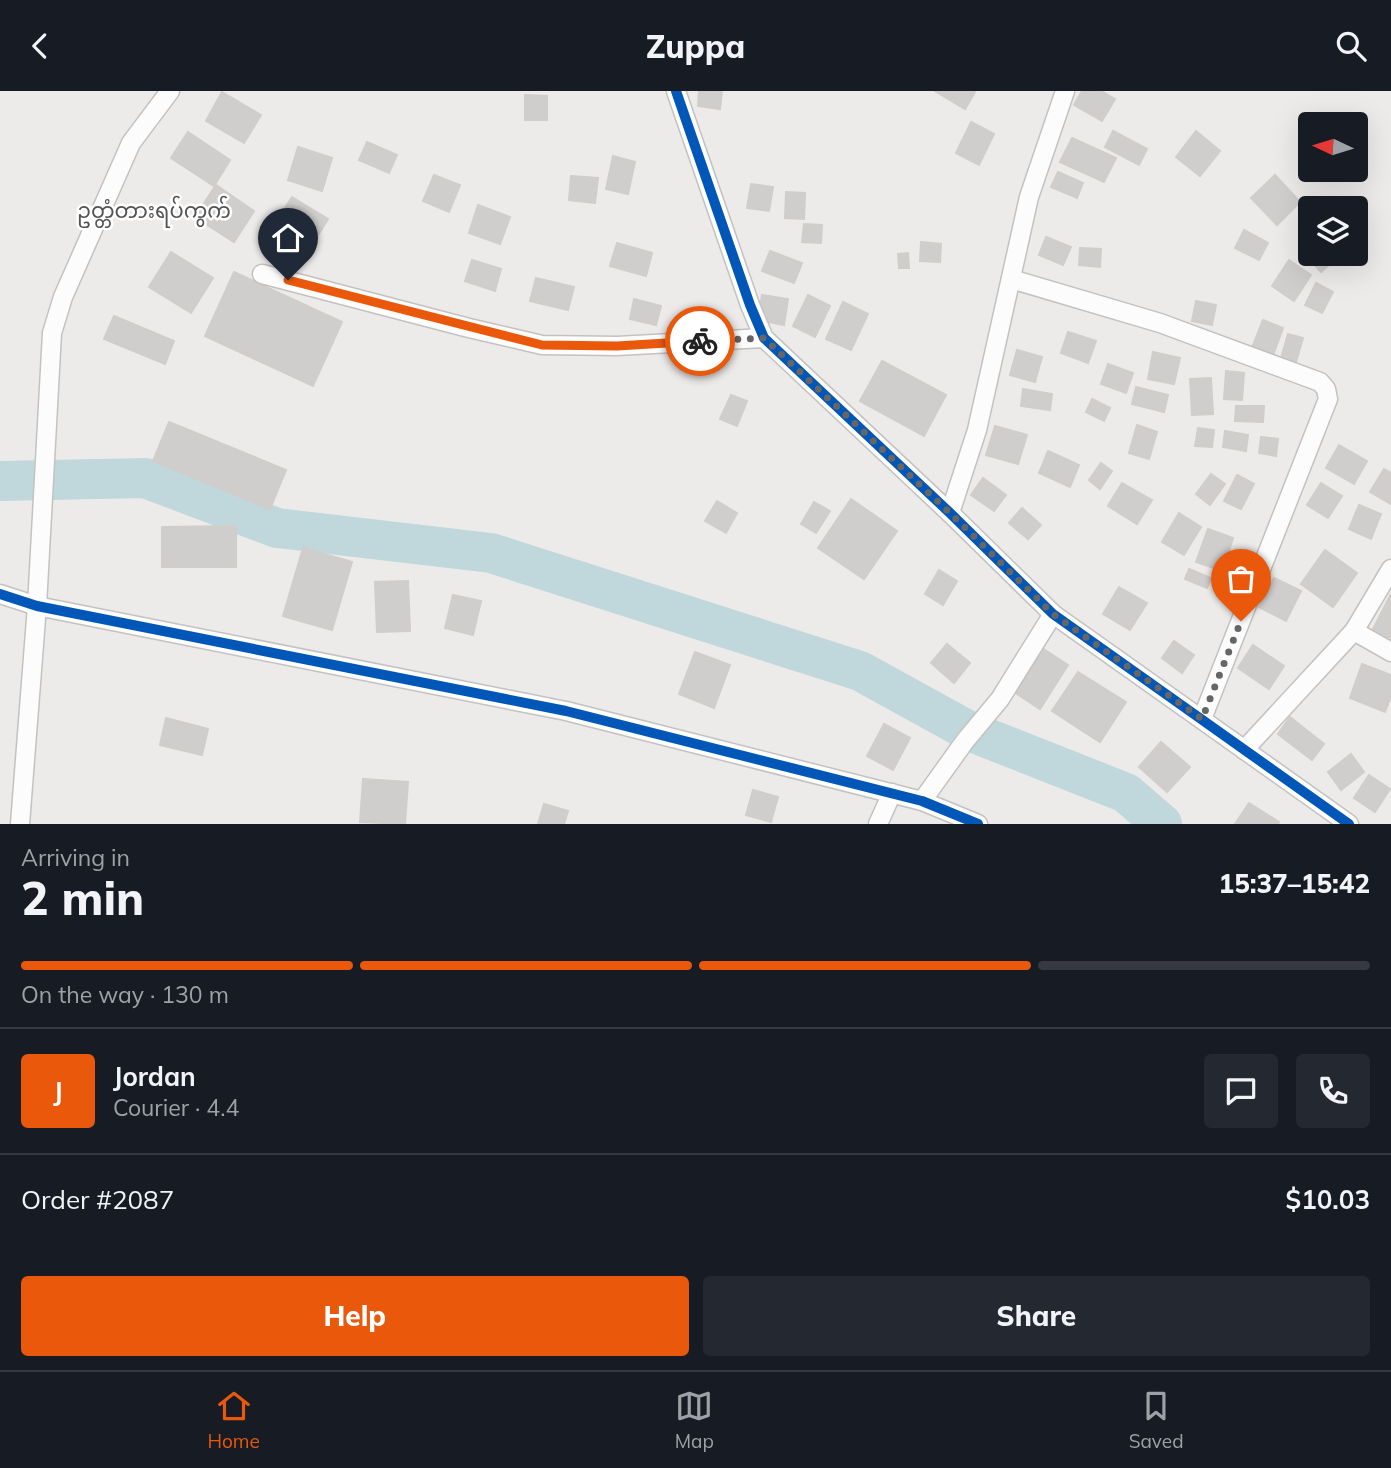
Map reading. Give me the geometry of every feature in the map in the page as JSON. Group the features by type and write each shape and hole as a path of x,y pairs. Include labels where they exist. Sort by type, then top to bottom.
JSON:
{"street":[{"path":"20,824 37,606 52,333 63,297 131,143 170,91"},
{"path":"676,91 750,305 764,338 1053,614 1349,824"},
{"path":"950,513 977,430 1029,197 1065,91"},
{"path":"262,274 542,345 617,346 764,338"},
{"path":"1011,279 1160,323 1320,382 1326,389 1328,399 1202,719"},
{"path":"1244,750 1354,631 1391,569"},
{"path":"0,594 37,606 566,711 922,801 978,824"},
{"path":"922,801 965,741 1000,699 1053,614"},
{"path":"1354,631 1391,652"},
{"path":"878,824 891,793"}],"building":[{"path":"699,91 722,91 720,109 698,106"},
{"path":"935,91 974,91 975,92 965,109"},
{"path":"1082,91 1101,91 1115,99 1102,121 1074,105"},
{"path":"222,92 261,115 244,143 206,121"},
{"path":"525,95 547,96 547,120 525,120"},
{"path":"971,122 994,134 979,165 956,153"},
{"path":"1113,131 1147,149 1139,165 1105,147"},
{"path":"1196,131 1220,151 1200,176 1176,157"},
{"path":"188,132 230,160 214,186 171,158"},
{"path":"1072,138 1116,158 1104,182 1060,162"},
{"path":"367,142 397,155 389,173 359,160"},
{"path":"298,147 332,158 322,191 288,180"},
{"path":"613,156 635,162 628,194 606,189"},
{"path":"1058,172 1083,183 1077,198 1051,187"},
{"path":"434,175 460,185 449,212 423,201"},
{"path":"1275,175 1298,200 1298,204 1277,225 1251,198"},
{"path":"571,176 598,178 595,203 569,200"},
{"path":"751,184 773,187 769,211 747,208"},
{"path":"216,185 254,211 234,242 195,217"},
{"path":"786,192 805,193 804,219 785,218"},
{"path":"292,197 328,219 303,259 267,236"},
{"path":"478,205 510,217 500,244 469,233"},
{"path":"804,224 822,225 821,243 802,242"},
{"path":"1244,230 1268,243 1259,260 1235,248"},
{"path":"1046,237 1071,247 1063,265 1039,255"},
{"path":"921,242 941,244 940,262 920,261"},
{"path":"617,243 652,253 646,276 610,266"},
{"path":"1080,248 1101,249 1100,267 1079,265"},
{"path":"770,251 802,263 794,283 762,271"},
{"path":"171,252 213,278 191,313 149,287"},
{"path":"908,253 909,268 899,268 898,254"},
{"path":"472,260 501,269 495,291 465,281"},
{"path":"1289,260 1311,275 1294,301 1272,286"},
{"path":"1316,266 1328,266 1321,272"},
{"path":"234,272 342,322 313,386 205,336"},
{"path":"536,278 574,287 568,310 530,301"},
{"path":"1316,283 1333,292 1322,313 1305,305"},
{"path":"762,295 788,299 784,325 758,320"},
{"path":"808,295 830,306 815,337 793,326"},
{"path":"634,299 661,306 656,325 630,319"},
{"path":"1196,301 1216,305 1212,325 1192,321"},
{"path":"843,302 868,314 851,350 826,339"},
{"path":"114,316 174,341 165,364 104,339"},
{"path":"1263,320 1283,328 1272,358 1251,350"},
{"path":"1068,332 1096,341 1088,363 1061,353"},
{"path":"1288,334 1303,338 1296,362 1281,358"},
{"path":"1017,350 1042,357 1035,382 1010,375"},
{"path":"1153,352 1180,358 1174,384 1148,379"},
{"path":"882,361 946,395 924,436 860,401"},
{"path":"1108,364 1133,373 1126,393 1101,384"},
{"path":"1226,371 1244,373 1242,400 1224,399"},
{"path":"1211,378 1213,414 1192,415 1190,379"},
{"path":"1136,387 1168,395 1164,412 1132,404"},
{"path":"1023,389 1052,394 1050,410 1021,406"},
{"path":"731,395 747,401 737,426 720,419"},
{"path":"1092,399 1110,408 1104,421 1086,412"},
{"path":"1236,406 1264,406 1263,422 1235,421"},
{"path":"169,422 286,470 270,509 153,461"},
{"path":"1137,425 1157,432 1149,459 1129,453"},
{"path":"995,426 1027,435 1018,464 986,455"},
{"path":"1198,428 1214,430 1212,447 1195,446"},
{"path":"1225,431 1248,435 1246,451 1223,447"},
{"path":"1261,437 1278,439 1276,456 1259,453"},
{"path":"1339,445 1367,461 1354,484 1326,468"},
{"path":"1048,451 1079,465 1070,487 1039,473"},
{"path":"1101,463 1112,471 1100,489 1089,480"},
{"path":"1384,469 1391,473 1391,504 1370,492"},
{"path":"1211,474 1225,484 1210,505 1196,494"},
{"path":"1237,475 1254,484 1241,509 1224,501"},
{"path":"983,478 1006,495 994,511 971,495"},
{"path":"1122,483 1152,500 1137,524 1108,506"},
{"path":"1321,483 1342,496 1328,518 1307,505"},
{"path":"851,499 897,531 864,579 818,548"},
{"path":"717,501 737,513 726,533 705,521"},
{"path":"814,502 830,511 816,533 801,524"},
{"path":"1359,505 1381,514 1371,539 1349,529"},
{"path":"1022,508 1041,525 1028,539 1009,523"},
{"path":"1179,513 1201,527 1184,555 1162,542"},
{"path":"236,526 236,567 162,567 162,527"},
{"path":"1208,529 1233,538 1222,571 1196,562"},
{"path":"303,548 352,562 332,630 283,616"},
{"path":"1325,550 1357,573 1333,607 1301,584"},
{"path":"1189,569 1211,578 1207,588 1185,579"},
{"path":"939,570 957,581 943,605 925,594"},
{"path":"1274,578 1301,591 1286,621 1259,607"},
{"path":"408,581 410,631 377,632 375,582"},
{"path":"1119,587 1147,603 1130,630 1103,614"},
{"path":"1391,594 1391,639 1373,629"},
{"path":"453,595 481,601 473,635 445,628"},
{"path":"1174,641 1194,655 1182,673 1162,658"},
{"path":"947,644 970,663 954,683 931,663"},
{"path":"1253,645 1284,666 1269,689 1238,668"},
{"path":"1042,648 1068,665 1040,709 1014,692"},
{"path":"695,652 730,665 714,708 679,694"},
{"path":"1362,664 1391,675 1391,696 1385,712 1350,698"},
{"path":"1078,672 1126,702 1100,742 1052,711"},
{"path":"1290,717 1324,744 1312,760 1278,734"},
{"path":"166,718 208,729 202,755 160,745"},
{"path":"884,724 910,738 893,770 867,756"},
{"path":"1161,742 1190,767 1167,792 1139,767"},
{"path":"1351,754 1364,772 1341,790 1328,772"},
{"path":"1369,775 1390,789 1375,812 1354,798"},
{"path":"363,779 408,782 405,824 360,822"},
{"path":"753,790 778,797 771,822 746,815"},
{"path":"1249,803 1279,822 1278,824 1235,824"},
{"path":"544,804 568,811 564,824 538,824"}],"waterway":[{"path":"0,481 145,478 277,528 491,553 860,671 969,731 1126,793 1162,824"}],"cycle path":[{"path":"676,91 750,305 764,338 1053,614 1349,824"},
{"path":"0,594 37,606 566,711 922,801 978,824"}],"way so far":[{"path":"700,341 764,338 1053,614 1202,719 1241,621"}],"district":[{"name":"ဥတ္တံတားရပ်ကွက်","path":"154,211"}],"route":[{"path":"288,280 542,345 617,346 700,341"}]}
